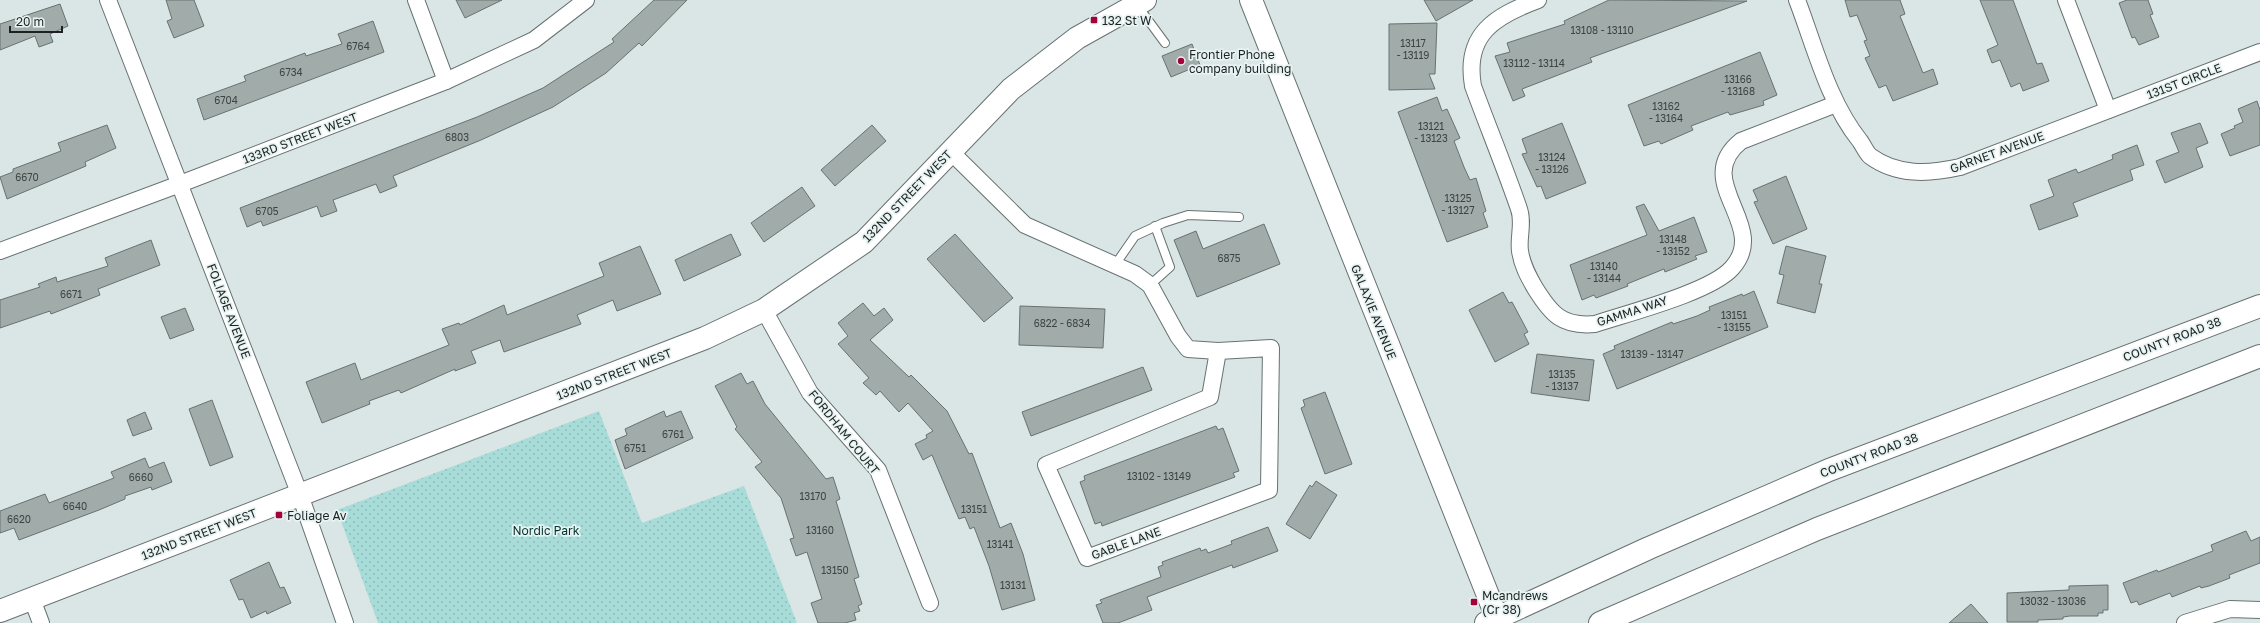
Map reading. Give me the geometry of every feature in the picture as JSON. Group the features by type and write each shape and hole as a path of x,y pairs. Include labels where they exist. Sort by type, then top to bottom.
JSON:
{"street":[{"name":"FOLIAGE AVENUE","path":"108,0 300,495 345,623"},
{"path":"416,0 446,81"},
{"name":"133RD STREET WEST","path":"0,250 180,184 446,81 534,40 586,0"},
{"name":"GALAXIE AVENUE","path":"1251,0 1494,621"},
{"name":"GAMMA WAY","path":"1538,0 1511,10 1495,20 1484,31 1476,44 1470,73 1473,86 1522,219 1520,251 1527,275 1547,308 1557,317 1570,323 1580,325 1595,324 1694,291 1718,279 1732,269 1741,257 1745,246 1744,234 1724,182 1722,170 1726,157 1731,149 1741,141 1836,104"},
{"name":"GARNET AVENUE","path":"1797,0 1836,104 1849,128 1869,155 1903,171 1923,173 1960,167 2108,110"},
{"path":"2066,0 2108,110"},
{"name":"132ND STREET WEST","path":"0,612 705,338 764,310 864,242 1011,89 1077,38 1141,2"},
{"name":"131ST CIRCLE","path":"2108,110 2260,52"},
{"path":"950,151 1025,225 1135,274 1150,285 1178,336 1188,349 1218,351"},
{"name":"COUNTY ROAD 38","path":"1494,621 1649,548 1829,470 2260,306"},
{"name":"FORDHAM COURT","path":"764,310 810,393 878,470 930,603"},
{"name":"GABLE LANE","path":"1271,348 1269,490 1087,558 1046,465 1210,397 1218,351 1271,348"},
{"path":"1600,623 1817,529 2260,356"},
{"path":"32,599 41,623"},
{"path":"2185,623 2230,610 2260,610"}],"lane":[{"path":"1141,2 1165,43"},
{"path":"1115,265 1135,236 1155,226 1188,215 1239,217"},
{"path":"1150,285 1170,268 1155,226"}],"green space":[{"name":"Nordic Park","path":"599,411 642,523 744,486 797,623 378,623 337,510"}],"building":[{"path":"166,0 194,0 204,26 174,38 167,21 172,19"},
{"path":"456,0 502,0 465,18"},
{"path":"654,0 687,0 642,46 639,43 606,73 553,107 481,140 393,176 397,186 380,193 376,184 333,200 337,211 321,217 317,206 263,226 261,221 247,227 240,208 477,117 543,88 614,42 612,39"},
{"path":"1424,0 1473,0 1436,21"},
{"path":"1609,0 1747,1 1590,58 1592,62 1522,89 1525,96 1513,101 1495,56 1510,52 1507,43 1565,24 1564,21"},
{"path":"1845,0 1900,0 1905,14 1900,16 1923,73 1933,69 1938,84 1893,101 1886,85 1879,88 1865,58 1870,56 1864,41 1867,40 1857,15 1850,17"},
{"path":"1980,0 2013,0 2037,64 2042,63 2049,81 2023,91 2020,83 2011,87 2000,60 1992,63 1987,50 1998,45"},
{"path":"2127,0 2148,0 2153,14 2150,15 2159,37 2139,45 2135,37 2132,38 2119,3"},
{"path":"60,4 68,26 50,34 53,42 39,47 35,36 0,50 0,24"},
{"path":"373,21 384,52 204,120 197,99 246,81 244,76 305,53 306,56 342,44 338,34"},
{"path":"1437,23 1435,74 1429,74 1435,89 1389,90 1389,24"},
{"name":"Frontier Phone company building","path":"1192,44 1200,65 1171,77 1162,56"},
{"path":"1760,52 1777,95 1763,101 1764,105 1730,115 1728,112 1691,126 1693,130 1661,144 1659,141 1644,146 1628,105"},
{"path":"1437,97 1442,111 1447,109 1460,138 1454,141 1470,180 1476,178 1486,211 1483,213 1488,227 1447,242 1398,112"},
{"path":"2257,101 2260,110 2260,145 2230,156 2221,134 2235,128 2234,126 2243,122 2238,109"},
{"path":"1562,123 1586,183 1546,199 1541,186 1537,187 1522,154 1527,153 1522,139"},
{"path":"2200,123 2208,143 2196,148 2203,167 2165,183 2156,161 2179,152 2171,133"},
{"path":"107,125 116,148 85,162 86,166 7,199 0,177 13,172 13,169 61,151 58,143"},
{"path":"872,125 886,141 835,186 821,170"},
{"path":"2137,145 2144,165 2130,170 2133,180 2073,203 2078,216 2039,230 2030,205 2054,196 2048,180 2076,169 2078,173 2113,159 2112,155"},
{"path":"1786,176 1807,229 1773,244 1754,202 1758,201 1753,190"},
{"path":"802,187 815,206 764,242 751,223"},
{"path":"1644,204 1659,231 1694,217 1707,252 1695,256 1697,259 1665,272 1664,269 1627,284 1628,286 1596,298 1594,295 1582,300 1570,265 1647,235 1636,207"},
{"path":"1264,224 1280,264 1197,297 1174,240 1196,231 1203,249"},
{"path":"731,234 741,255 684,281 675,260"},
{"path":"955,234 1013,298 984,322 927,259"},
{"path":"151,240 160,265 98,289 100,295 51,314 50,311 0,328 0,300 40,287 38,284 56,277 57,282 108,266 105,258"},
{"path":"640,246 661,294 617,311 613,300 577,315 581,324 504,352 500,340 471,351 476,363 455,371 455,369 401,393 399,390 369,401 370,404 322,423 306,382 355,363 361,380 449,345 442,329 459,323 460,325 504,305 507,315 604,276 599,263"},
{"path":"1786,246 1826,256 1819,284 1822,284 1815,313 1777,303 1784,275 1779,274"},
{"path":"1754,291 1768,327 1617,389 1603,354 1615,349 1614,346 1672,322 1673,324 1697,316 1710,310 1709,307"},
{"path":"1503,292 1509,303 1512,302 1528,332 1524,334 1529,344 1495,362 1469,310"},
{"path":"863,303 874,316 884,308 893,320 870,340 909,377 911,375 947,411 969,454 972,453 1000,528 1011,523 1023,554 1035,600 1002,610 989,566 974,527 970,529 965,517 959,519 932,455 923,460 915,444 927,438 926,435 933,431 908,403 899,412 880,391 876,395 863,383 869,378 838,344 848,336 838,323"},
{"path":"1020,306 1105,309 1103,348 1019,345"},
{"path":"185,308 194,330 170,339 161,317"},
{"path":"1537,354 1594,360 1589,401 1531,393"},
{"path":"1143,367 1152,390 1031,436 1022,412"},
{"path":"741,373 747,384 753,381 765,404 826,479 833,477 840,499 836,501 859,577 854,579 862,604 858,606 860,611 854,613 856,620 845,623 818,623 811,603 822,599 807,552 796,556 790,539 794,538 781,498 755,467 762,462 735,429 737,427 715,386"},
{"path":"1325,392 1352,464 1325,474 1301,408 1305,406 1303,400"},
{"path":"212,400 233,457 210,466 189,409"},
{"path":"664,411 666,417 681,411 693,438 625,469 615,440 627,435 625,429"},
{"path":"145,412 152,429 133,436 127,420"},
{"path":"1216,426 1218,430 1223,428 1239,471 1233,473 1235,477 1102,526 1101,522 1095,524 1080,482 1085,480 1084,476"},
{"path":"145,458 149,468 164,462 172,482 152,490 151,487 125,496 125,499 99,510 19,540 14,528 0,533 0,511 45,494 49,503 114,478 111,472"},
{"path":"1316,481 1337,495 1310,539 1286,524 1310,485 1312,487"},
{"path":"1268,527 1278,551 1233,568 1232,565 1147,597 1152,610 1118,623 1103,623 1096,605 1102,603 1100,600 1161,577 1158,567 1163,565 1162,562 1200,548 1201,551 1206,549 1208,553 1232,544 1231,541"},
{"path":"2246,531 2251,541 2260,537 2260,563 2229,575 2230,578 2209,586 2201,588 2200,586 2172,597 2170,593 2139,605 2137,601 2131,603 2123,583 2157,570 2158,572 2213,551 2211,545"},
{"path":"269,562 280,588 284,587 291,603 267,614 266,611 251,618 243,599 239,600 230,580"},
{"path":"2108,585 2108,610 2103,610 2103,613 2098,613 2098,616 2070,616 2063,617 2063,619 2038,620 2038,622 2007,622 2007,593 2069,590 2069,586"},
{"path":"1971,604 1988,623 1949,623"}],"place":[{"name":"132 St W","path":"1094,20"},
{"name":"Frontier Phone company building","path":"1181,61"},
{"name":"Foliage Av","path":"279,515"},
{"name":"Mcandrews (Cr 38)","path":"1474,602"}]}
